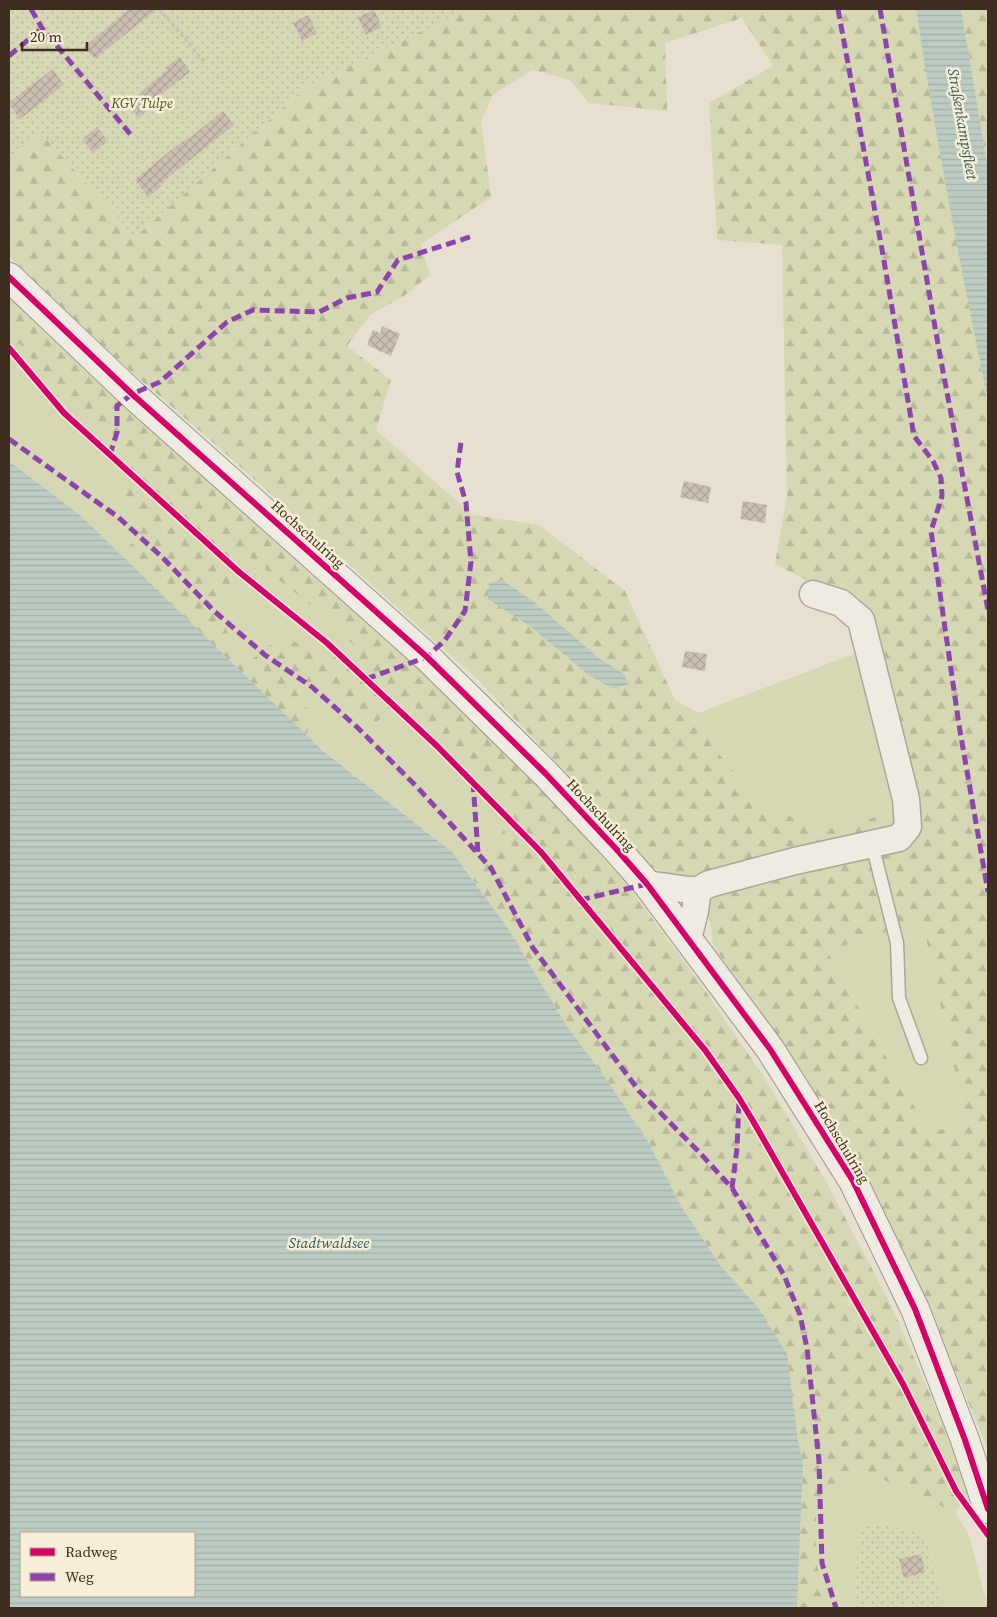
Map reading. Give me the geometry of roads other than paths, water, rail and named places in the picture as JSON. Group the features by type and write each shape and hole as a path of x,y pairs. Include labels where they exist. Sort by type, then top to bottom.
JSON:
{"street":[{"name":"Hochschulring","path":"9,277 132,394 427,657 546,774 620,852 647,884 770,1049 853,1181 915,1309 965,1440 988,1509"},
{"path":"647,884 698,890 709,884 795,860 899,838 908,827 906,799 861,620 841,603 813,594"},
{"path":"688,939 698,890"}],"lane":[{"path":"872,844 897,943 899,998 921,1058"}],"water":[{"name":"Straßenkampsfleet","path":"916,9 961,9 988,169 988,401 949,205"},
{"name":"Stadtwaldsee","path":"9,461 81,516 322,750 452,852 507,927 565,1023 649,1143 681,1206 720,1265 757,1306 787,1354 798,1441 803,1463 797,1608 9,1608"},
{"path":"502,580 533,601 600,659 624,674 629,684 613,689 589,675 531,627 488,599 489,583"}],"park label":[{"name":"KGV Tulpe","path":"142,103"}]}
